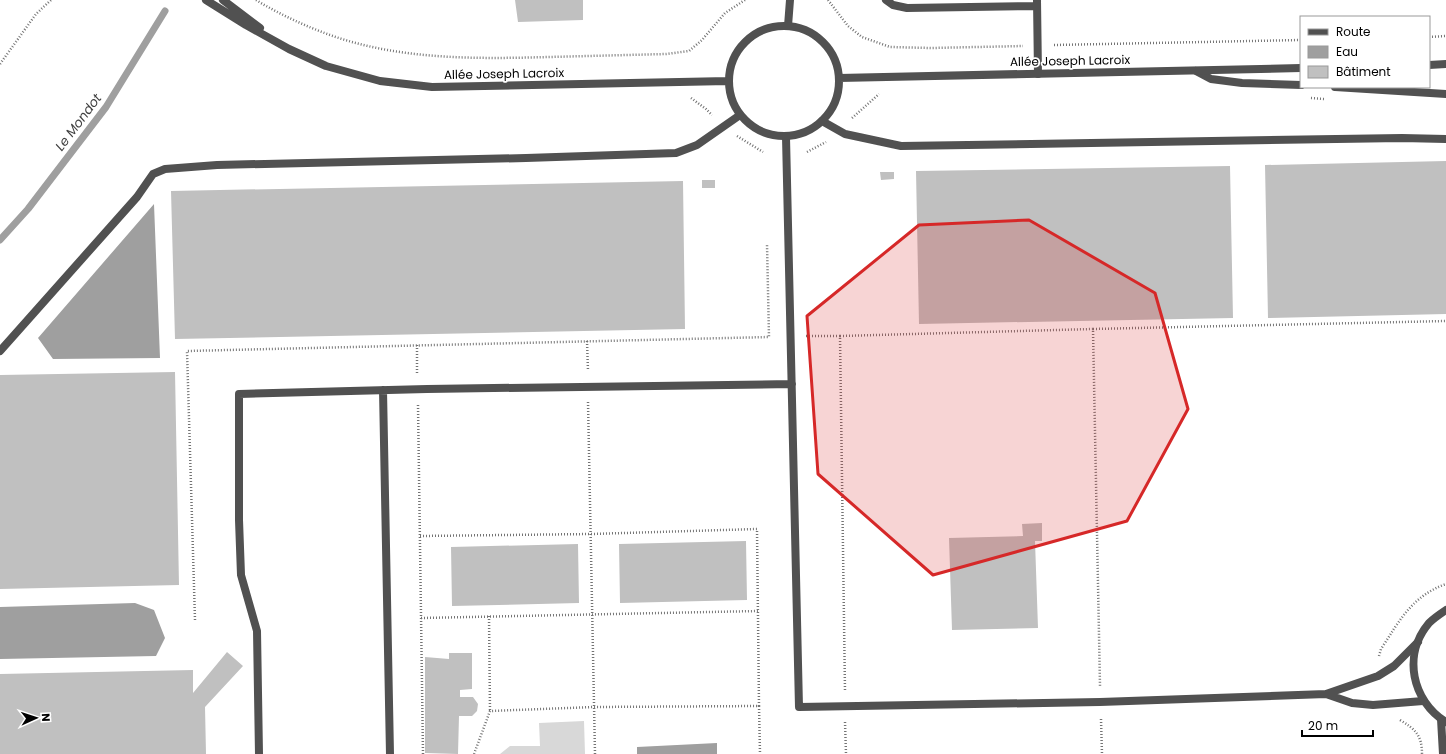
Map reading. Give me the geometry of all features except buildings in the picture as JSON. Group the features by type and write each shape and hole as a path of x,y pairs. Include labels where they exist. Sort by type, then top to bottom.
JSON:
{"street":[{"name":"Allée Joseph Lacroix","path":"206,0 286,48 326,66 380,81 432,87 728,81"},
{"name":"Allée Joseph Lacroix","path":"222,0 286,48"},
{"path":"788,26 790,0"},
{"path":"886,0 893,5 907,8 1037,3 1038,74"},
{"path":"788,26 804,29 818,37 829,48 836,62 840,78 838,96 831,112 819,125 803,134 786,137 768,134 752,127 740,115 731,99 728,81 732,63 740,47 754,34 770,27 788,26"},
{"path":"1430,65 1446,64"},
{"name":"Allée Joseph Lacroix","path":"840,78 1300,68"},
{"path":"1196,71 1212,79 1242,83 1300,85"},
{"path":"1351,88 1446,94"},
{"path":"0,351 137,197 153,174 165,169 217,165 676,153 697,145 740,115"},
{"path":"822,121 845,134 901,146 1402,138 1446,140"},
{"path":"786,137 799,707 1100,702 1326,694 1378,676 1394,666 1418,642 1429,623 1446,610"},
{"path":"259,754 257,632 242,575 239,520 239,394 418,389 792,384"},
{"path":"383,390 390,754"},
{"path":"1418,642 1413,661 1415,682 1423,700 1443,721 1443,754"},
{"path":"1326,694 1352,703 1372,705 1423,700"}],"path":[{"path":"0,64 36,14 51,0"},
{"path":"256,0 276,12 330,35 358,43 389,50 436,56 490,59 666,54 689,51 702,40 725,13 745,0"},
{"path":"828,0 848,26 862,37 890,47 930,48 1300,40"},
{"path":"1430,36 1446,36"},
{"path":"852,118 880,94"},
{"path":"688,96 706,109 713,117"},
{"path":"1306,98 1330,100"},
{"path":"734,135 763,152"},
{"path":"807,152 827,142"},
{"path":"767,244 769,337"},
{"path":"802,336 1446,321"},
{"path":"1093,329 1102,754"},
{"path":"840,336 846,754"},
{"path":"587,341 595,754"},
{"path":"417,345 423,754"},
{"path":"420,536 591,534 757,529 760,754"},
{"path":"1377,662 1381,649 1406,611 1423,594 1435,587 1446,584"},
{"path":"421,618 758,611"},
{"path":"474,754 490,711 489,616"},
{"path":"1387,704 1395,717 1415,730 1422,744 1422,754"},
{"path":"490,711 594,707 759,706"}],"highlighted area":[{"path":"1029,220 1155,293 1188,409 1127,521 933,575 818,474 807,316 919,225"}],"shaded area":[{"path":"584,721 585,754 500,754 510,746 540,746 539,723"}],"water":[{"path":"154,204 160,358 53,359 38,338"},
{"path":"135,603 154,610 165,638 156,656 0,659 0,607"},
{"path":"717,743 717,754 637,754 637,747"}],"waterway":[{"name":"Le Mondot","path":"0,240 28,209 106,107 165,11"}]}
